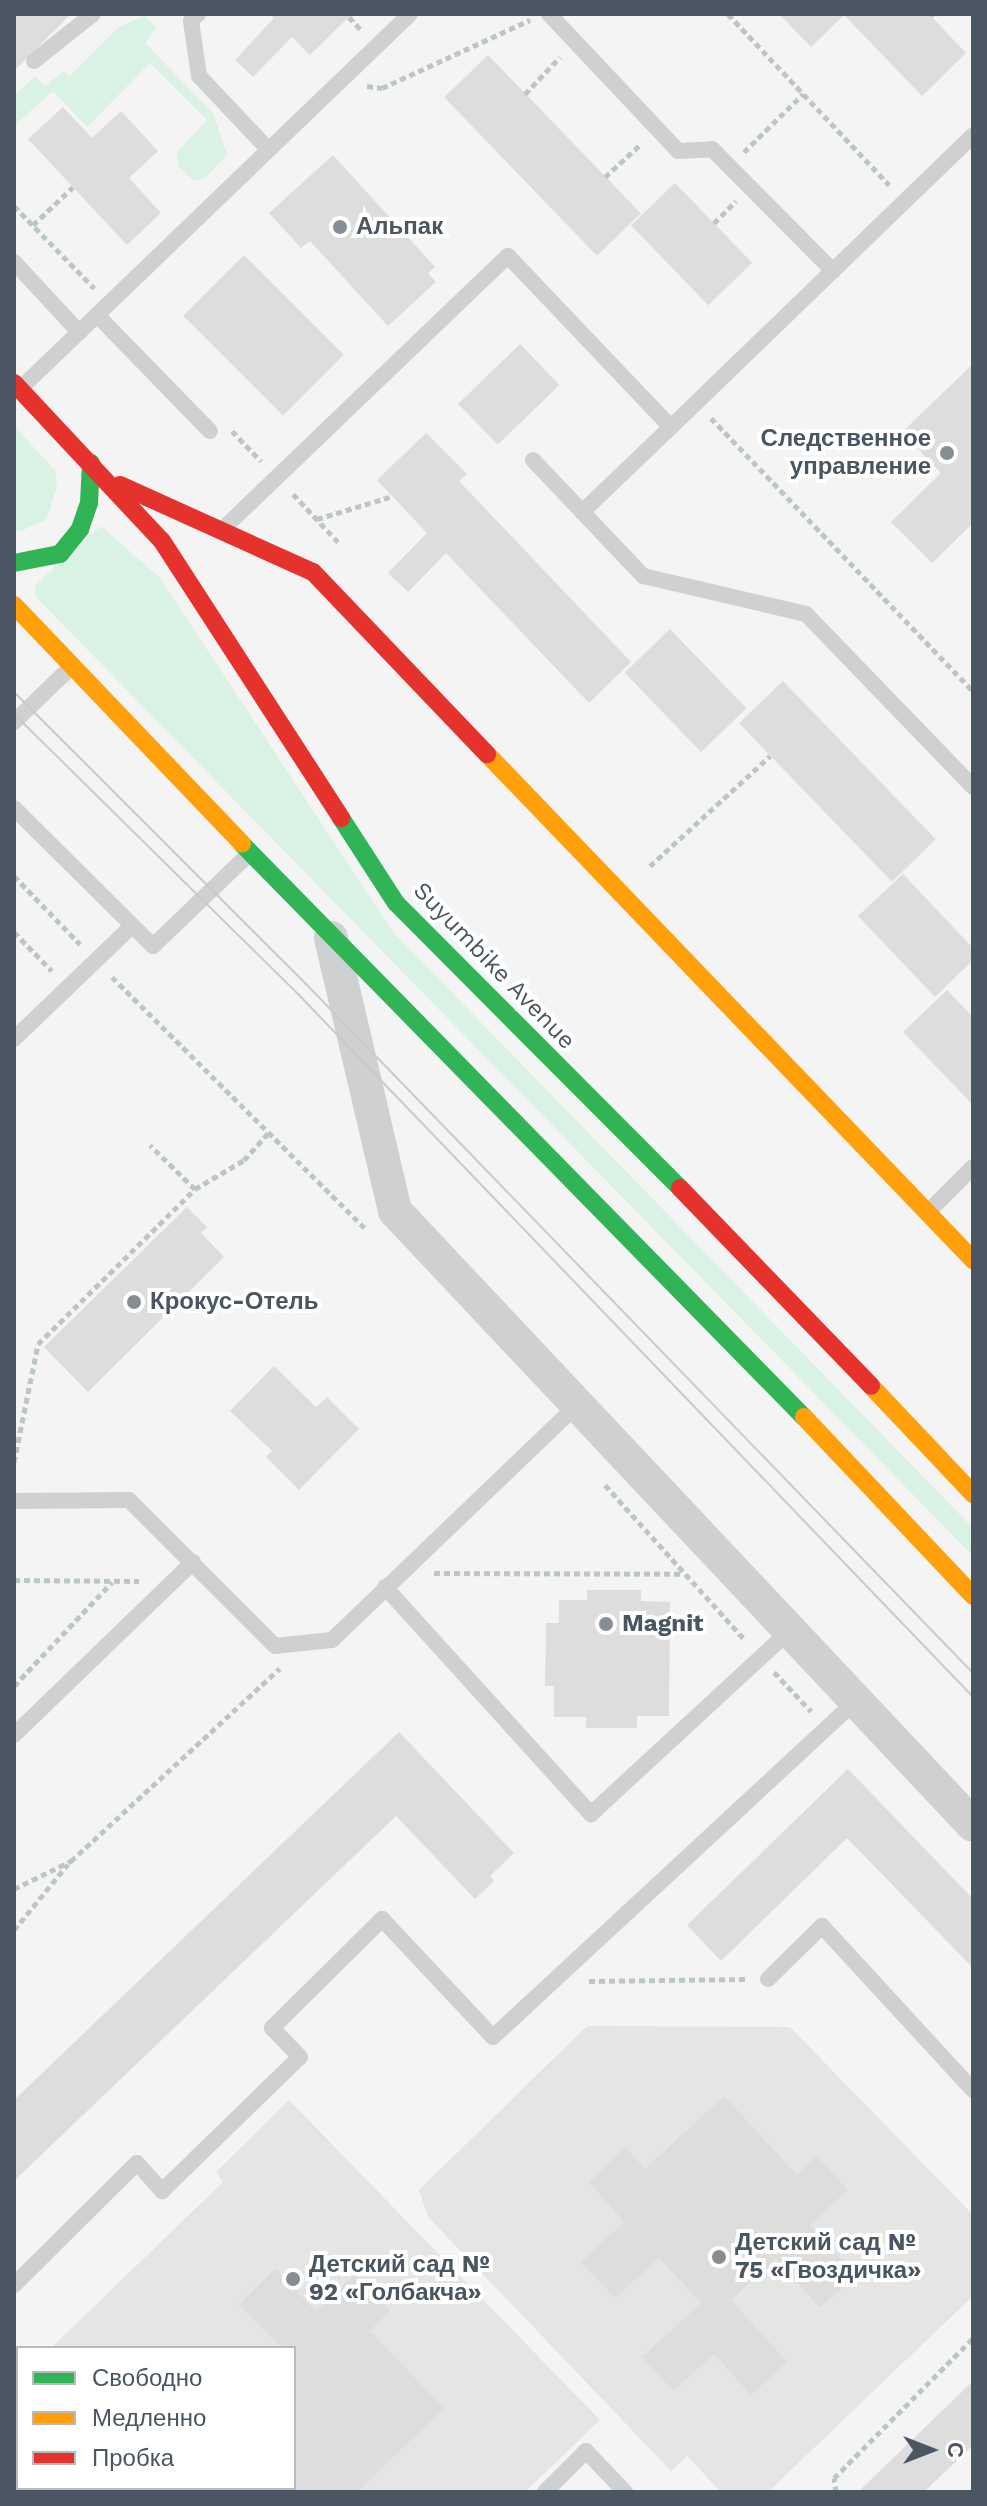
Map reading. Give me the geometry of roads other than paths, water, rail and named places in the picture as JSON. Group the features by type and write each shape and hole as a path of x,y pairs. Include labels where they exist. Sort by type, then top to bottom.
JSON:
{"main road":[{"name":"Suyumbike Avenue","path":"17,386 162,541 396,903 773,1282 973,1494"},
{"path":"14,563 60,554 80,529 89,503 91,463"},
{"path":"106,480 224,528 313,572 973,1260"},
{"path":"14,605 331,938 725,1333 973,1596"}],"street":[{"path":"331,938 395,1211 854,1703 973,1825"}],"lane":[{"path":"34,61 93,14"},
{"path":"17,386 97,315 410,14"},
{"path":"549,14 678,151 712,149 833,271"},
{"path":"191,16 199,76 268,149"},
{"path":"582,512 973,135"},
{"path":"224,528 508,256 671,427"},
{"path":"14,262 79,332"},
{"path":"97,315 210,431"},
{"path":"533,460 643,576 806,614 973,787"},
{"path":"14,722 72,666"},
{"path":"14,808 153,946 250,853"},
{"path":"14,1039 132,926"},
{"path":"927,1212 973,1167"},
{"path":"14,1501 129,1500 275,1646 332,1640 578,1404"},
{"path":"16,1731 193,1562"},
{"path":"385,1587 591,1814 788,1632"},
{"path":"14,2285 137,2163 162,2191 300,2057 272,2028 382,1919 493,2037 854,1703"},
{"path":"768,1979 822,1926 973,2090"},
{"path":"545,2492 582,2446 625,2492"}],"tram line":[{"path":"14,692 306,984 973,1673"},
{"path":"14,714 298,994 973,1697"}],"place":[{"name":"Альпак","path":"340,227"},
{"name":"Следственное управление","path":"947,453"},
{"name":"Крокус-Отель","path":"134,1302"},
{"name":"Magnit","path":"606,1624"},
{"name":"Детский сад № 75 «Гвоздичка»","path":"719,2257"},
{"name":"Детский сад № 92 «Голбакча»","path":"293,2279"}]}
